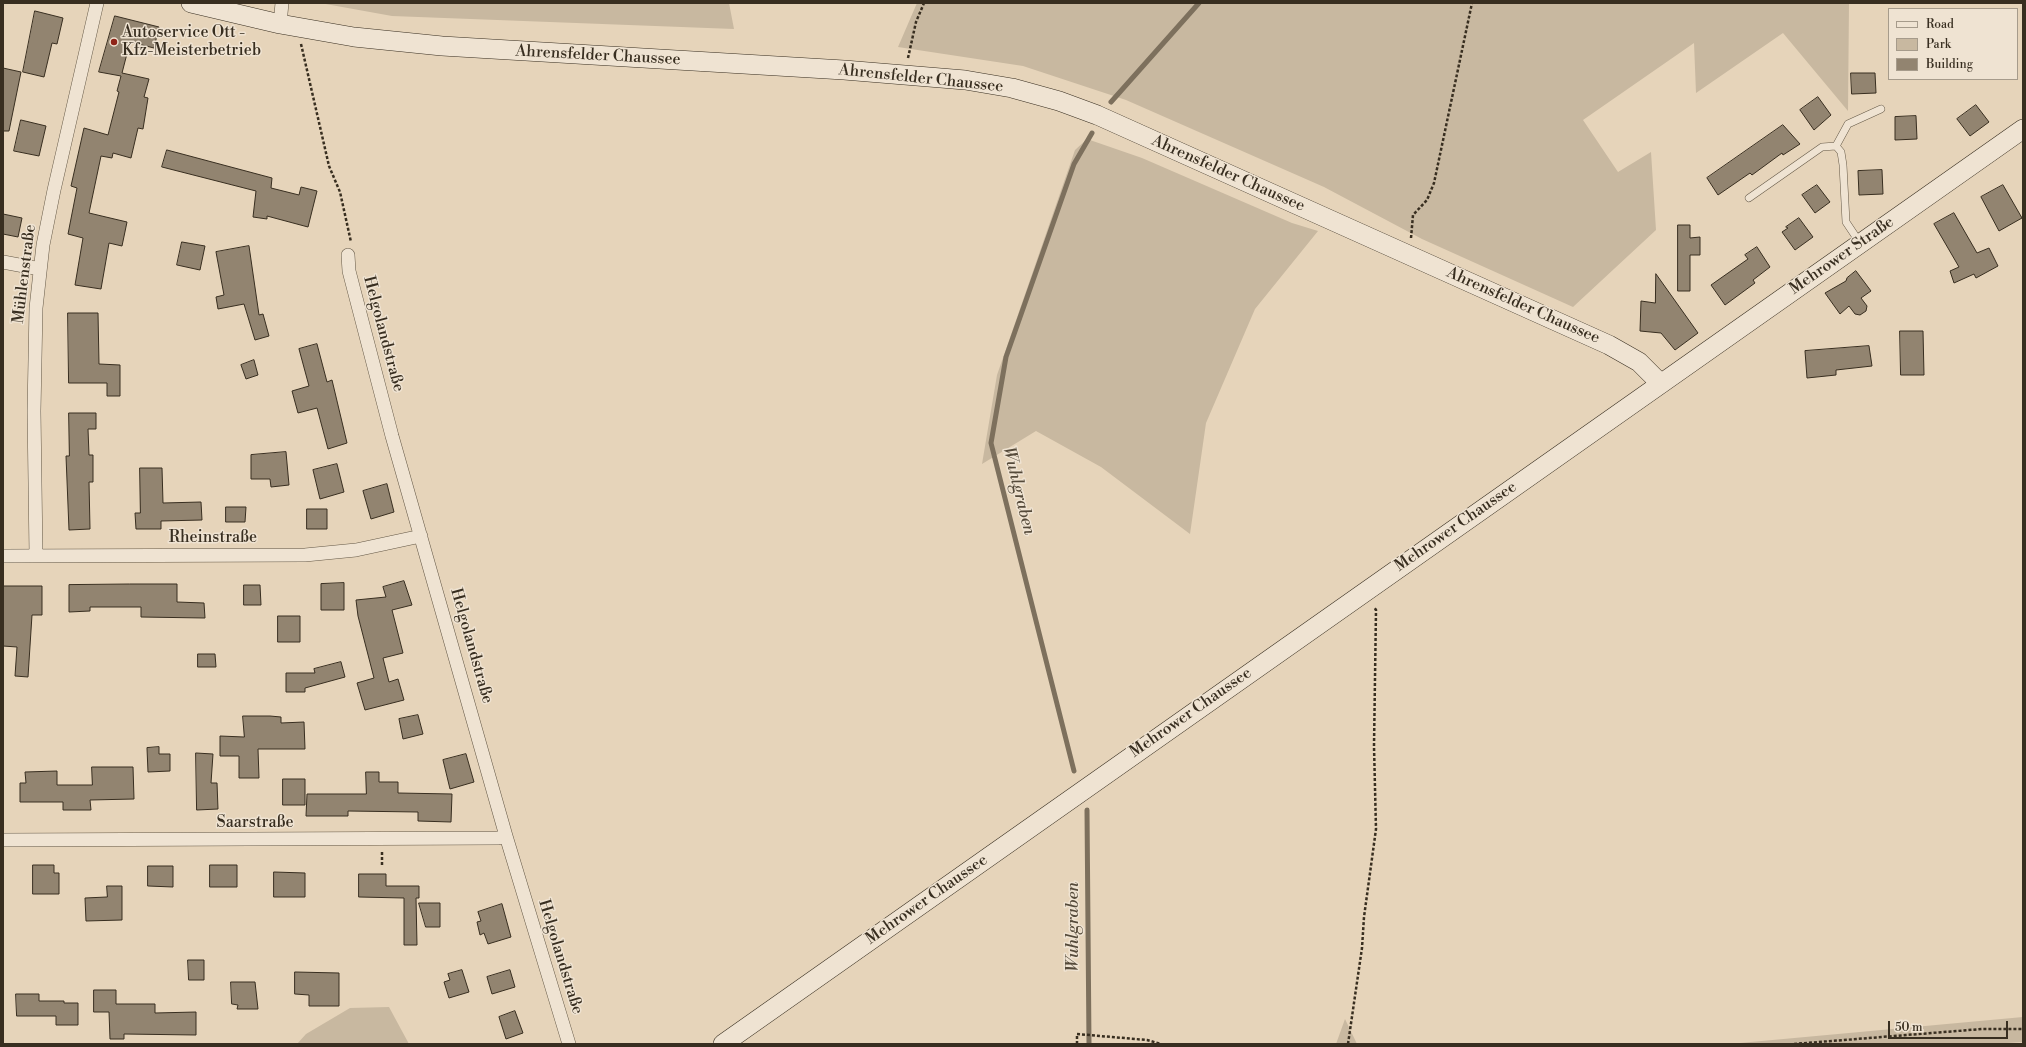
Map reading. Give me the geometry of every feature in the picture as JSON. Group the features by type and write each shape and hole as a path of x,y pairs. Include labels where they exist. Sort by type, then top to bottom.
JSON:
{"main road":[{"name":"Ahrensfelder Chaussee","path":"191,3 289,26 354,37 442,46 906,75 965,80 1004,86 1060,101 1097,115 1609,345 1639,362 1661,384"},
{"name":"Mehrower Straße","path":"1661,384 2023,129"},
{"name":"Mehrower Chaussee","path":"722,1044 1661,384"}],"street":[{"name":"Mühlenstraße","path":"36,555 34,361 36,308 40,269 54,190 97,3"},
{"path":"282,3 289,26"},
{"name":"Helgolandstraße","path":"348,255 349,271 356,299 421,536 506,836 569,1044"},
{"path":"3,262 40,269"},
{"name":"Rheinstraße","path":"3,556 305,555 356,550 421,536"},
{"name":"Saarstraße","path":"3,840 498,838 506,836"}],"lane":[{"path":"1836,146 1848,124 1881,109"},
{"path":"1749,198 1822,147 1836,146"},
{"path":"1836,146 1841,152 1843,166 1846,222 1860,243"}],"path":[{"path":"906,75 909,48 916,22 924,3"},
{"path":"1408,255 1413,215 1427,200 1434,183 1472,3"},
{"path":"289,26 329,166 340,192 351,244 348,255"},
{"path":"1348,1044 1362,948 1364,917 1376,829 1374,746 1376,610 1365,591"},
{"path":"382,855 382,865"},
{"path":"1794,1044 1982,1029 2023,1029"},
{"path":"1077,1044 1077,1034 1096,1034 1147,1040 1161,1044"}],"green space":[{"path":"320,3 729,3 734,29 392,16"},
{"path":"917,3 1849,3 1848,111 1783,33 1696,93 1694,43 1583,120 1618,172 1651,152 1656,230 1573,307 1422,239 1324,187 1126,100 1023,66 898,47"},
{"path":"1087,139 1142,158 1292,223 1318,231 1255,309 1206,423 1190,534 1101,467 1036,431 982,464 997,375 1075,150"},
{"path":"389,1007 409,1044 297,1044 306,1034 350,1008"},
{"path":"2023,1017 2023,1042 1991,1044 1729,1044"},
{"path":"1345,1019 1357,1044 1336,1044"}],"building":[{"path":"35,11 63,18 57,44 52,43 44,77 23,72"},
{"path":"115,16 159,27 154,48 130,42 122,73 149,79 144,97 148,98 143,129 138,128 131,158 113,153 112,158 101,156 89,213 127,222 122,246 109,243 101,289 75,285 83,238 68,234 77,188 71,186 84,128 108,135 119,92 117,91 121,76 99,72"},
{"path":"3,68 21,72 9,131 3,131"},
{"path":"1851,73 1875,73 1876,93 1852,94"},
{"path":"1818,97 1831,115 1814,130 1800,110"},
{"path":"1976,105 1989,122 1970,136 1957,119"},
{"path":"1916,116 1917,139 1895,140 1895,117"},
{"path":"21,120 46,126 39,156 14,151"},
{"path":"1783,125 1800,144 1783,155 1782,153 1752,175 1750,173 1718,195 1707,178"},
{"path":"167,150 272,178 271,188 299,195 301,187 317,191 308,227 267,216 267,219 253,217 256,191 162,167"},
{"path":"1882,170 1883,194 1859,195 1858,171"},
{"path":"1817,185 1830,202 1815,213 1802,195"},
{"path":"2003,185 2022,218 1999,231 1981,197"},
{"path":"1954,213 1977,253 1989,248 1998,266 1976,278 1974,274 1954,283 1950,271 1959,267 1934,224"},
{"path":"3,214 22,218 18,237 3,234"},
{"path":"1799,218 1813,237 1795,250 1782,232 1788,228 1786,227"},
{"path":"1678,225 1690,225 1690,238 1700,237 1700,255 1690,255 1690,291 1678,291"},
{"path":"182,242 205,246 200,270 177,265"},
{"path":"249,246 259,315 263,314 269,336 255,340 244,304 218,309 216,297 224,295 216,252"},
{"path":"1757,247 1770,267 1753,280 1755,283 1725,305 1711,285 1748,259 1745,255"},
{"path":"1856,271 1871,291 1861,298 1867,306 1866,311 1860,315 1855,314 1849,306 1840,314 1825,293 1846,281 1847,278"},
{"path":"1656,274 1698,333 1675,350 1661,333 1640,331 1641,301 1655,303"},
{"path":"68,313 98,313 99,364 120,365 120,396 107,396 107,383 69,383"},
{"path":"1900,331 1923,331 1924,375 1901,375"},
{"path":"317,344 327,382 332,380 347,443 328,449 317,408 298,413 292,391 309,386 299,349"},
{"path":"1869,346 1872,366 1836,370 1836,375 1807,378 1805,351"},
{"path":"254,360 258,375 246,379 241,365"},
{"path":"69,413 96,413 96,429 88,429 89,455 93,455 93,482 89,482 90,529 69,530 66,456 69,456"},
{"path":"286,452 289,485 271,487 270,479 251,479 251,455"},
{"path":"337,464 344,492 320,499 313,470"},
{"path":"140,468 162,468 163,503 201,502 202,520 161,521 161,529 136,529 135,513 140,513"},
{"path":"387,484 394,512 371,519 363,491"},
{"path":"226,507 246,507 245,522 226,522"},
{"path":"307,509 327,509 327,529 307,529"},
{"path":"404,581 412,605 392,610 403,653 383,658 389,682 398,679 404,700 365,710 357,683 374,678 358,616 356,600 386,597 383,587"},
{"path":"344,583 344,610 321,610 321,584"},
{"path":"177,584 177,602 204,603 205,618 141,617 141,607 90,607 90,611 69,612 69,585"},
{"path":"244,585 260,585 261,605 244,605"},
{"path":"3,586 42,586 42,615 32,615 28,677 15,676 17,647 3,646"},
{"path":"278,616 300,616 300,642 278,642"},
{"path":"198,654 215,654 216,667 198,667"},
{"path":"341,662 345,677 305,688 305,692 286,692 286,673 315,673 314,669"},
{"path":"418,715 423,734 403,739 399,719"},
{"path":"243,716 281,717 281,723 304,722 305,749 258,749 259,778 239,778 239,756 220,756 220,736 244,737"},
{"path":"159,747 159,754 170,754 170,771 148,772 147,748"},
{"path":"196,753 213,754 211,783 217,783 218,809 197,810"},
{"path":"466,754 474,782 450,789 443,760"},
{"path":"92,767 133,767 134,799 90,800 91,810 63,810 63,802 20,802 20,783 26,783 25,772 57,771 57,785 92,785"},
{"path":"366,772 379,772 379,782 398,782 398,793 452,794 451,822 418,821 418,812 348,811 348,816 306,816 307,794 366,794"},
{"path":"283,779 305,779 305,805 283,805"},
{"path":"33,865 54,865 54,873 59,873 59,894 33,894"},
{"path":"210,865 237,865 237,887 210,887"},
{"path":"148,866 173,866 173,887 148,886"},
{"path":"274,872 305,873 305,897 274,897"},
{"path":"359,874 386,874 386,886 419,886 419,898 416,898 417,945 404,945 404,898 359,897"},
{"path":"107,886 122,886 122,920 86,921 85,898 107,897"},
{"path":"419,903 440,903 440,927 426,927"},
{"path":"502,904 511,937 488,944 484,933 480,935 477,922 481,921 478,912"},
{"path":"188,960 204,960 204,980 189,980"},
{"path":"462,970 469,992 449,998 444,982 450,980 448,974"},
{"path":"510,970 515,987 492,994 487,977"},
{"path":"295,972 339,973 339,1006 309,1006 309,995 295,994"},
{"path":"231,982 255,982 258,1009 237,1009 238,1005 232,1004"},
{"path":"94,990 116,990 116,1004 155,1004 155,1013 196,1012 196,1035 124,1034 124,1039 110,1039 109,1012 94,1012"},
{"path":"16,994 39,994 39,1001 64,1001 64,1003 78,1003 78,1025 56,1025 56,1016 17,1016"},
{"path":"515,1011 523,1033 506,1039 499,1017"}],"waterway":[{"name":"Wuhlgraben","path":"1111,102 1199,3"},
{"name":"Wuhlgraben","path":"1074,771 991,443 1006,357 1074,164 1092,133"},
{"name":"Wuhlgraben","path":"1087,810 1089,1044"}],"place":[{"name":"Autoservice Ott - Kfz-Meisterbetrieb","path":"114,42"}]}
